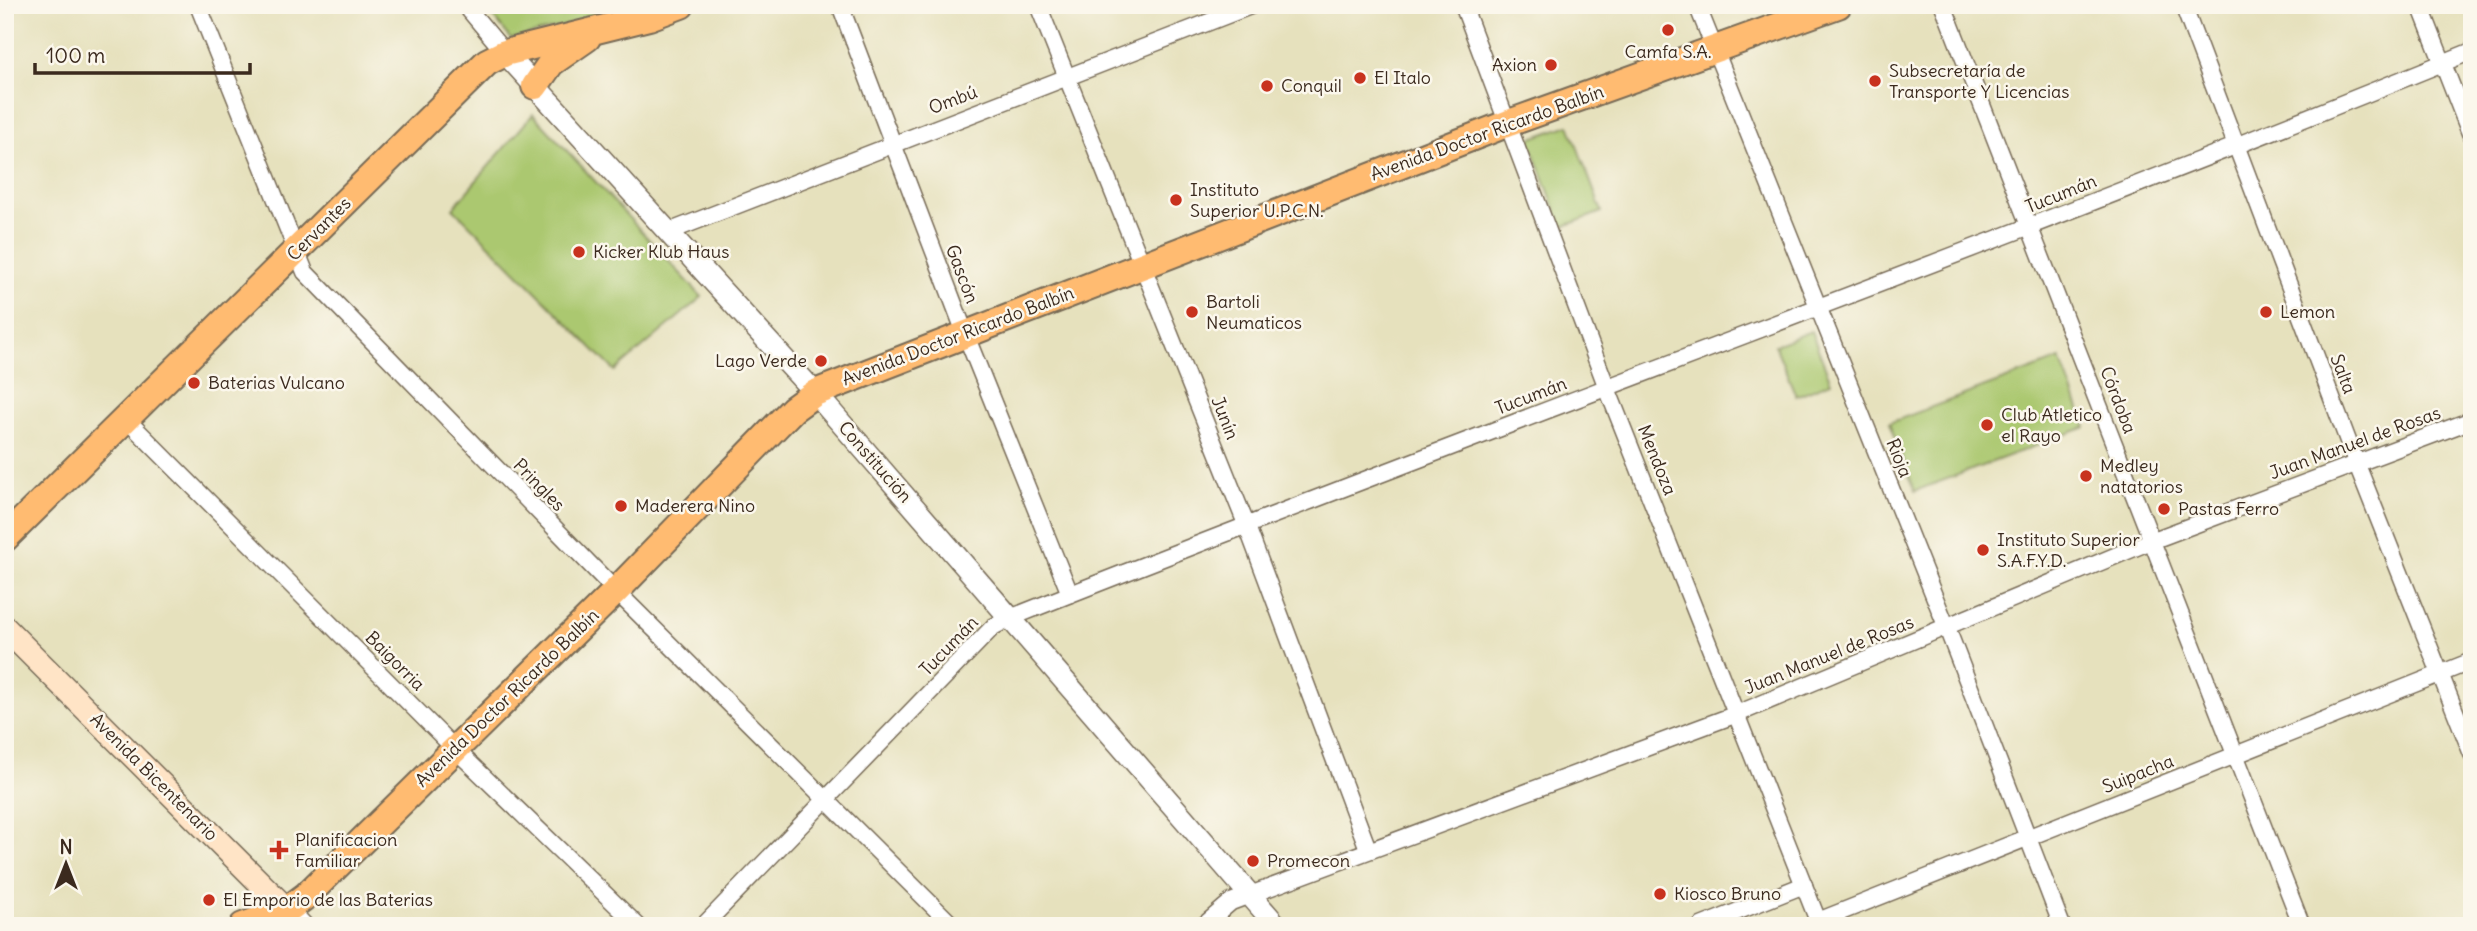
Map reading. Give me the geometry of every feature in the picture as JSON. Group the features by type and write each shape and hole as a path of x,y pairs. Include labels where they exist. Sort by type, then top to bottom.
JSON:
{"main road":[{"name":"Cervantes","path":"5,538 487,62 505,53 600,30 646,11 681,5"},
{"name":"Avenida Doctor Ricardo Balbín","path":"243,926 295,918 307,895 616,591 793,409 815,393 1143,263 1509,123 1838,5"},
{"path":"535,86 551,63 600,30"},
{"name":"Avenida Bicentenario","path":"5,628 295,918"}],"street":[{"path":"201,11 216,5"},
{"name":"Constitución","path":"465,5 505,53 815,393 1277,926"},
{"name":"Gascón","path":"840,5 964,333 1069,594"},
{"name":"Junín","path":"1038,5 1246,524 1368,849"},
{"name":"Ombú","path":"668,232 1252,5"},
{"name":"Mendoza","path":"1463,5 1607,388 1819,923"},
{"name":"Rioja","path":"1697,5 1947,628 2062,926"},
{"name":"Córdoba","path":"1943,5 2032,227 2151,541 2302,926"},
{"name":"Salta","path":"2183,5 2356,463 2472,754"},
{"path":"2420,5 2472,138"},
{"name":"Pringles","path":"201,11 304,272 616,591 953,926"},
{"name":"Tucumán","path":"703,926 993,627 1010,618 1246,524 2032,227 2472,51"},
{"name":"Baigorria","path":"127,420 455,749 638,926"},
{"name":"Juan Manuel de Rosas","path":"1203,926 1231,902 1737,713 2151,541 2472,420"},
{"name":"Suipacha","path":"1819,923 2472,661"},
{"path":"1701,926 1804,886"}],"green space":[{"path":"484,5 635,5 636,9 511,39"},
{"name":"Kicker Klub Haus","path":"533,114 702,297 615,371 453,208"},
{"path":"1569,125 1602,212 1562,227 1529,139"},
{"path":"1811,331 1831,382 1796,396 1775,345"},
{"name":"Club Atletico el Rayo","path":"2060,359 2086,427 1915,491 1889,423"}],"place":[{"name":"Camfa S.A.","path":"1668,30"},
{"name":"Axion","path":"1551,65"},
{"name":"El Italo","path":"1360,78"},
{"name":"Subsecretaría de Transporte Y Licencias","path":"1875,81"},
{"name":"Conquil","path":"1267,86"},
{"name":"Instituto Superior U.P.C.N.","path":"1176,200"},
{"name":"Kicker Klub Haus","path":"579,252"},
{"name":"Bartoli Neumaticos","path":"1192,312"},
{"name":"Lemon","path":"2266,312"},
{"name":"Lago Verde","path":"821,361"},
{"name":"Baterias Vulcano","path":"194,383"},
{"name":"Club Atletico el Rayo","path":"1987,425"},
{"name":"Medley natatorios","path":"2086,476"},
{"name":"Maderera Nino","path":"621,506"},
{"name":"Pastas Ferro","path":"2164,509"},
{"name":"Instituto Superior S.A.F.Y.D.","path":"1983,550"},
{"name":"Planificacion Familiar","path":"279,850"},
{"name":"Promecon","path":"1253,861"},
{"name":"Kiosco Bruno","path":"1660,894"},
{"name":"El Emporio de las Baterias","path":"209,900"}]}
